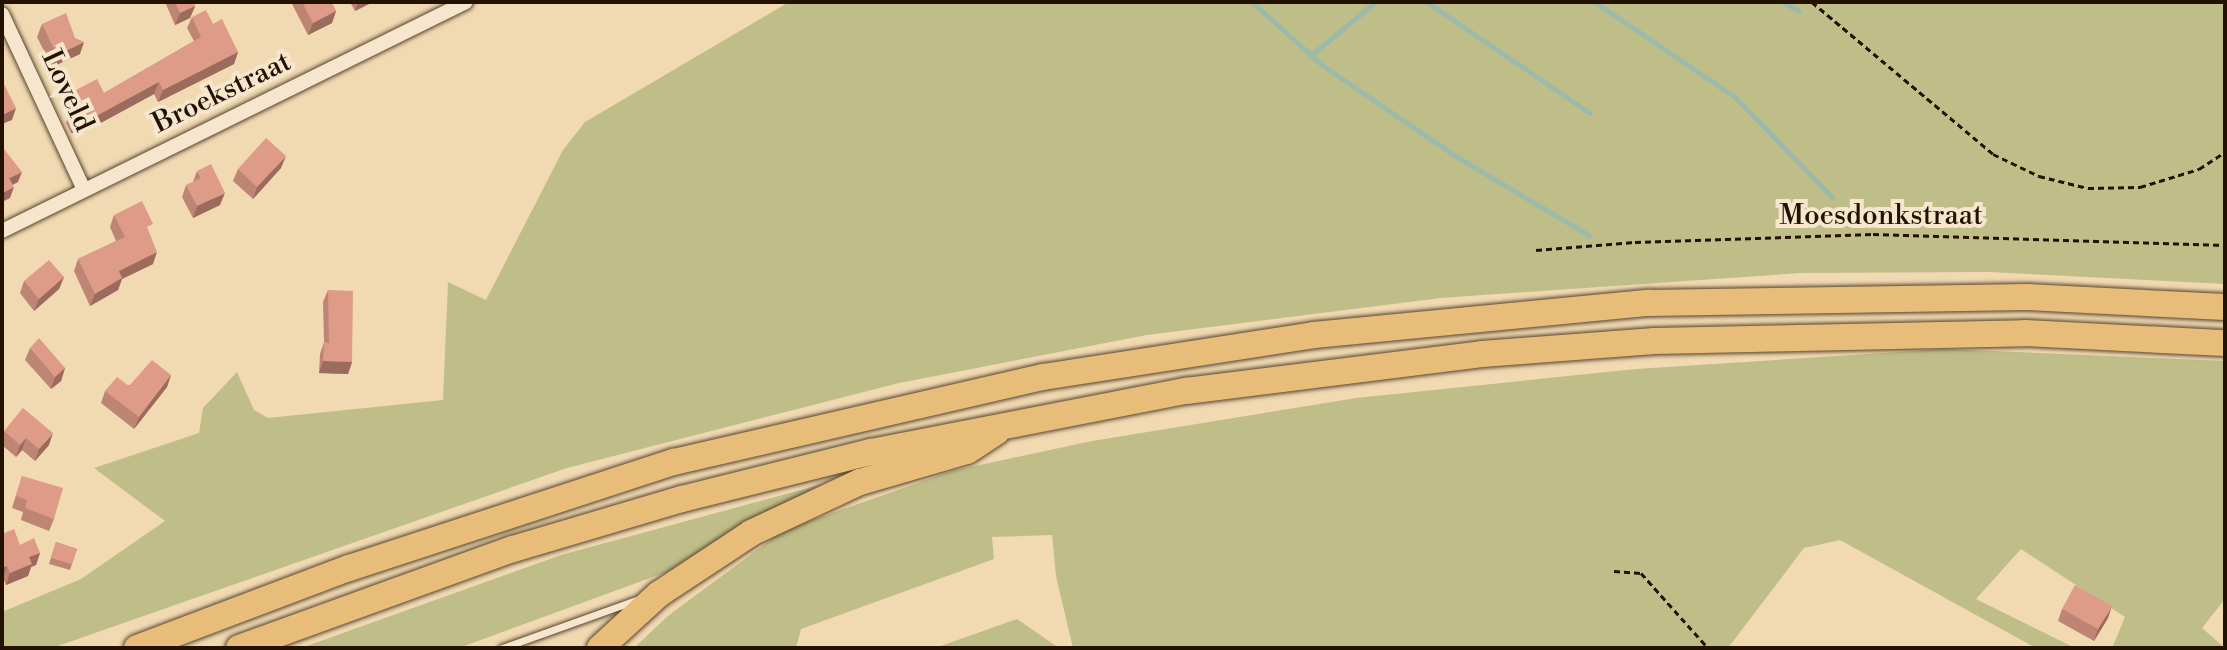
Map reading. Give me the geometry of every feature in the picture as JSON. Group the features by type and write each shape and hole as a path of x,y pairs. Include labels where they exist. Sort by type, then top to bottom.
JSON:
{"highway":[{"path":"137,648 349,568 674,462 1043,377 1314,335 1648,303 2027,297 2225,307"},
{"path":"239,648 513,549 778,473 1011,423 1321,372 1655,341 1955,333 2225,343"},
{"path":"600,648 659,594 751,533 805,505 860,482 967,451 1011,423"}],"street":[{"name":"Broekstraat","path":"2,231 466,2"},
{"name":"Loveld","path":"2,14 84,190"}],"lane":[{"path":"502,648 659,594"}],"path":[{"path":"1812,2 1993,154 2051,181 2088,188 2140,187 2199,169 2225,152"},
{"name":"Moesdonkstraat","path":"1536,250 1635,242 1873,234 2225,245"},
{"path":"1614,571 1641,573 1708,648"}],"shaded area":[{"path":"789,2 2225,2 2225,284 1989,272 1800,273 1441,298 1147,335 899,383 567,468 52,648 2,648 2,612 81,579 165,521 94,468 199,433 203,408 237,372 254,410 268,418 443,400 448,282 486,300 563,150 585,122"},
{"path":"1945,349 2225,361 2225,599 2202,628 2225,648 2112,648 2125,617 2021,549 1976,599 2075,648 2036,648 1840,540 1804,548 1728,648 1073,648 1056,576 1052,535 992,537 994,559 801,629 796,648 634,648 669,615 784,530 952,471 1092,441 1356,398 1636,369"},
{"path":"823,484 743,526 680,567 459,648 301,648 561,555"},
{"path":"1017,619 1059,648 935,648"}],"building":[{"path":"175,2 193,2 195,6 180,13"},
{"path":"302,2 331,2 336,11 313,23"},
{"path":"206,10 213,24 222,19 238,52 163,90 159,82 89,120 76,122 70,112 82,106 74,91 97,79 104,93 201,37 192,17"},
{"path":"66,13 75,38 84,42 57,55 42,24"},
{"path":"2,80 16,108 2,115"},
{"path":"266,138 286,156 257,187 238,169"},
{"path":"2,150 22,172 9,178 14,187 2,193"},
{"path":"211,164 225,193 197,206 186,185 201,178 197,171"},
{"path":"142,201 153,224 147,227 157,252 119,271 122,278 95,294 78,259 125,237 114,215"},
{"path":"49,260 64,277 39,299 24,281"},
{"path":"328,290 353,291 352,362 323,361 324,342 329,343"},
{"path":"39,338 65,368 55,377 30,348"},
{"path":"152,360 171,375 139,417 105,391 117,377 129,386"},
{"path":"23,408 53,433 39,449 26,438 20,445 4,431"},
{"path":"22,476 63,488 54,519 25,508 27,500 16,496"},
{"path":"14,529 20,545 34,538 40,553 29,557 32,564 10,573 7,566 2,568 2,534"},
{"path":"56,542 77,549 72,564 51,558"},
{"path":"2075,585 2112,606 2098,629 2062,609"}],"waterway":[{"path":"1252,2 1322,65 1454,155 1590,236"},
{"path":"1310,56 1375,2"},
{"path":"1427,2 1590,113"},
{"path":"1595,2 1735,97 1832,197"},
{"path":"1783,2 1799,11"}]}
